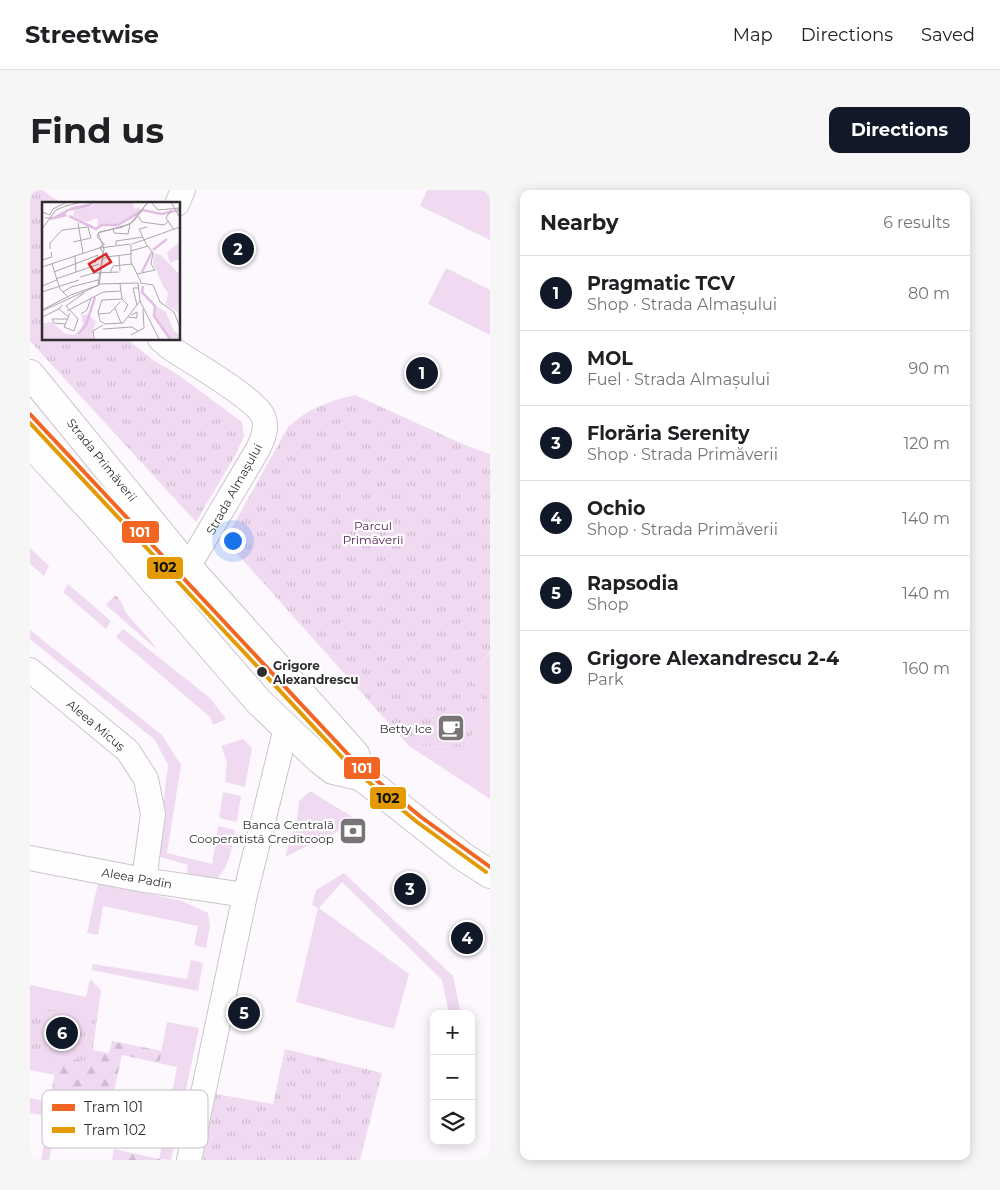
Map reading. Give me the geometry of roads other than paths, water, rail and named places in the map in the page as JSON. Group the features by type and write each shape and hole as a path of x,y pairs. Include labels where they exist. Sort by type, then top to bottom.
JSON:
{"main road":[{"name":"Strada Primăverii","path":"30,374 188,567 355,754 362,777"},
{"path":"30,443 102,521 233,673 286,728 334,770 362,777 490,874"}],"street":[{"path":"178,202 183,190"},
{"name":"Strada Almașului","path":"161,340 246,399 261,413 265,422 263,436 258,449 188,567"},
{"name":"Aleea Micuș","path":"30,670 128,751 146,779 153,814 144,880"},
{"path":"204,1090 245,895 286,728"},
{"name":"Aleea Padin","path":"30,858 144,880 245,895"}],"tram line":[{"name":"101","path":"30,414 358,765 421,817 490,867"},
{"name":"102","path":"30,423 353,769 417,822 486,872"}],"place":[{"name":"MOL","path":"238,249"},
{"name":"Pragmatic TCV","path":"422,373"},
{"name":"Grigore Alexandrescu","path":"262,672"},
{"name":"Betty Ice","path":"451,728"},
{"name":"Banca Centrală Cooperatistă Creditcoop","path":"353,831"},
{"name":"Florăria Serenity","path":"410,889"},
{"name":"Ochio","path":"467,938"},
{"name":"Rapsodia","path":"244,1013"},
{"name":"Grigore Alexandrescu 2-4","path":"62,1033"}],"park label":[{"name":"Parcul Primăverii","path":"373,532"}]}
